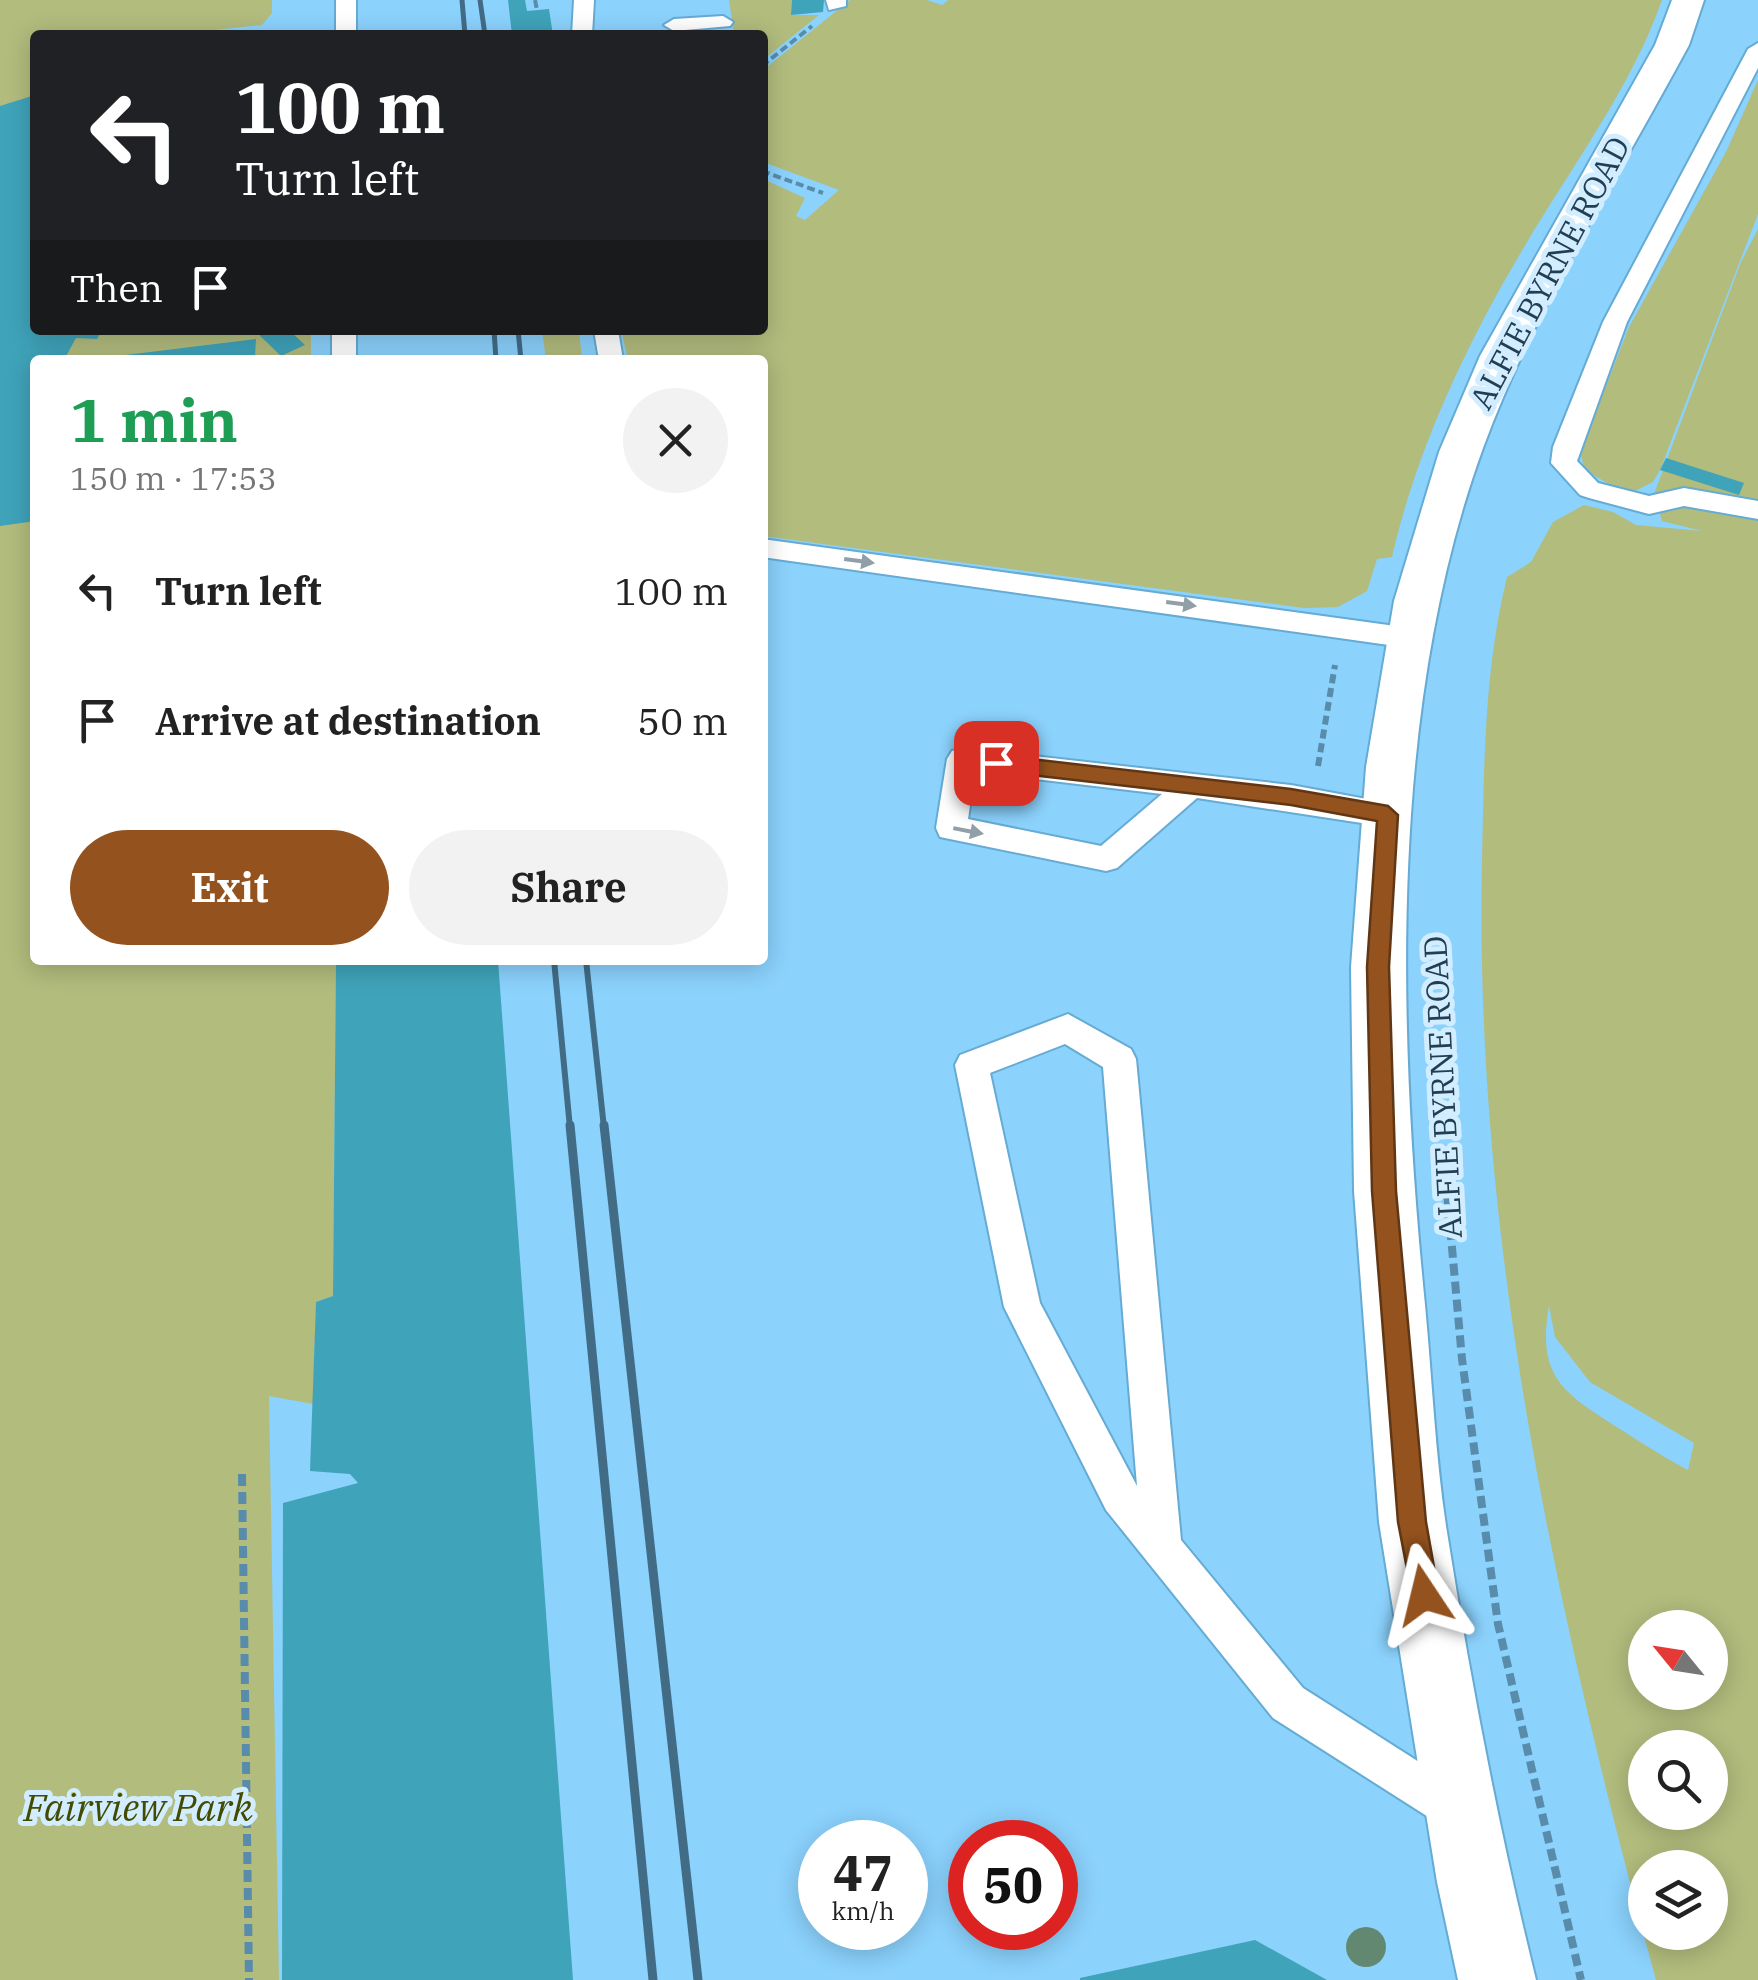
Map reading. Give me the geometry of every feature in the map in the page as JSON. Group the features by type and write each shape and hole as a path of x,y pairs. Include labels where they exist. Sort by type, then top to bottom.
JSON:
{"main road":[{"name":"ALFIE BYRNE ROAD","path":"1497,1980 1463,1814 1412,1522 1384,1191 1378,967 1397,716 1410,638 1460,452 1500,356 1672,45 1688,0"}],"lane":[{"path":"346,0 346,30"},
{"path":"582,30 584,0"},
{"path":"669,0 674,30 723,22"},
{"path":"1758,49 1615,322 1566,447 1564,463 1589,489 1649,505 1684,497 1758,510"},
{"path":"768,549 1410,638"},
{"path":"1192,786 1106,859 951,828 962,759 1192,786 1312,801 1388,815"},
{"path":"1162,1548 1120,1059 1068,1028 972,1065 1022,1306 1120,1496 1162,1548 1288,1703 1463,1814"}],"path":[{"path":"535,0 537,10"},
{"path":"768,61 836,3"},
{"path":"768,173 822,193"},
{"path":"1312,801 1332,673 1343,654"},
{"name":"ALFIE BYRNE ROAD","path":"1446,1185 1462,1359 1498,1624 1581,1980"},
{"path":"242,1474 249,1980"}],"green space":[{"name":"Fairview Park","path":"0,0 272,0 272,13 262,25 214,30 30,30 30,335 311,335 311,355 30,355 30,965 336,965 333,1296 316,1302 313,1404 269,1396 279,1980 0,1980"},
{"path":"729,0 792,0 791,15 819,15 768,56 768,30 733,30"},
{"path":"850,0 927,0 942,5 948,0 1662,0 1616,98 1520,254 1462,363 1414,478 1392,557 1377,559 1367,591 1338,607 1304,608 768,537 768,355 627,355 622,335 768,335 768,181 805,198 796,216 805,220 839,190 768,164 768,66"},
{"path":"1758,80 1758,214 1660,470 1653,482 1635,491 1607,483 1585,470 1580,452 1629,327 1726,152"},
{"path":"1758,229 1758,1980 1656,1980 1648,1950 1728,1950 1728,1850 1628,1850 1628,1873 1555,1566 1529,1427 1507,1287 1492,1146 1483,1004 1482,862 1490,683 1507,577 1531,562 1553,522 1584,505 1613,512 1636,525 1702,531 1662,521 1654,494 1741,262","holes":["1549,1306 1555,1337 1590,1382 1694,1443 1688,1470 1570,1394 1551,1367 1547,1351"]},
{"path":"543,335 580,335 582,355 545,355"}],"building":[{"path":"508,0 525,0 527,11 549,9 552,30 511,30"},
{"path":"792,0 824,0 823,12 791,15"},
{"path":"30,97 30,335 99,335 97,339 76,338 67,355 30,355 30,522 0,526 0,106"},
{"path":"259,335 294,335 305,345 280,355"},
{"path":"256,339 255,355 126,355"},
{"path":"1666,458 1744,483 1739,495 1660,470"},
{"path":"336,965 498,965 573,1980 282,1980 283,1503 358,1483 350,1474 310,1471 316,1302 333,1296"},
{"path":"1255,1940 1327,1980 1080,1980 1080,1978"}],"railway":[{"path":"462,0 465,30"},
{"path":"480,0 484,30"},
{"path":"494,335 496,355"},
{"path":"518,335 520,355"},
{"path":"554,965 570,1128"},
{"path":"587,965 604,1128"},
{"path":"570,1125 653,1980"},
{"path":"604,1125 698,1980"}],"route":[{"path":"996,763 1291,797 1388,815 1378,967 1384,1191 1412,1522 1424,1595"}]}
